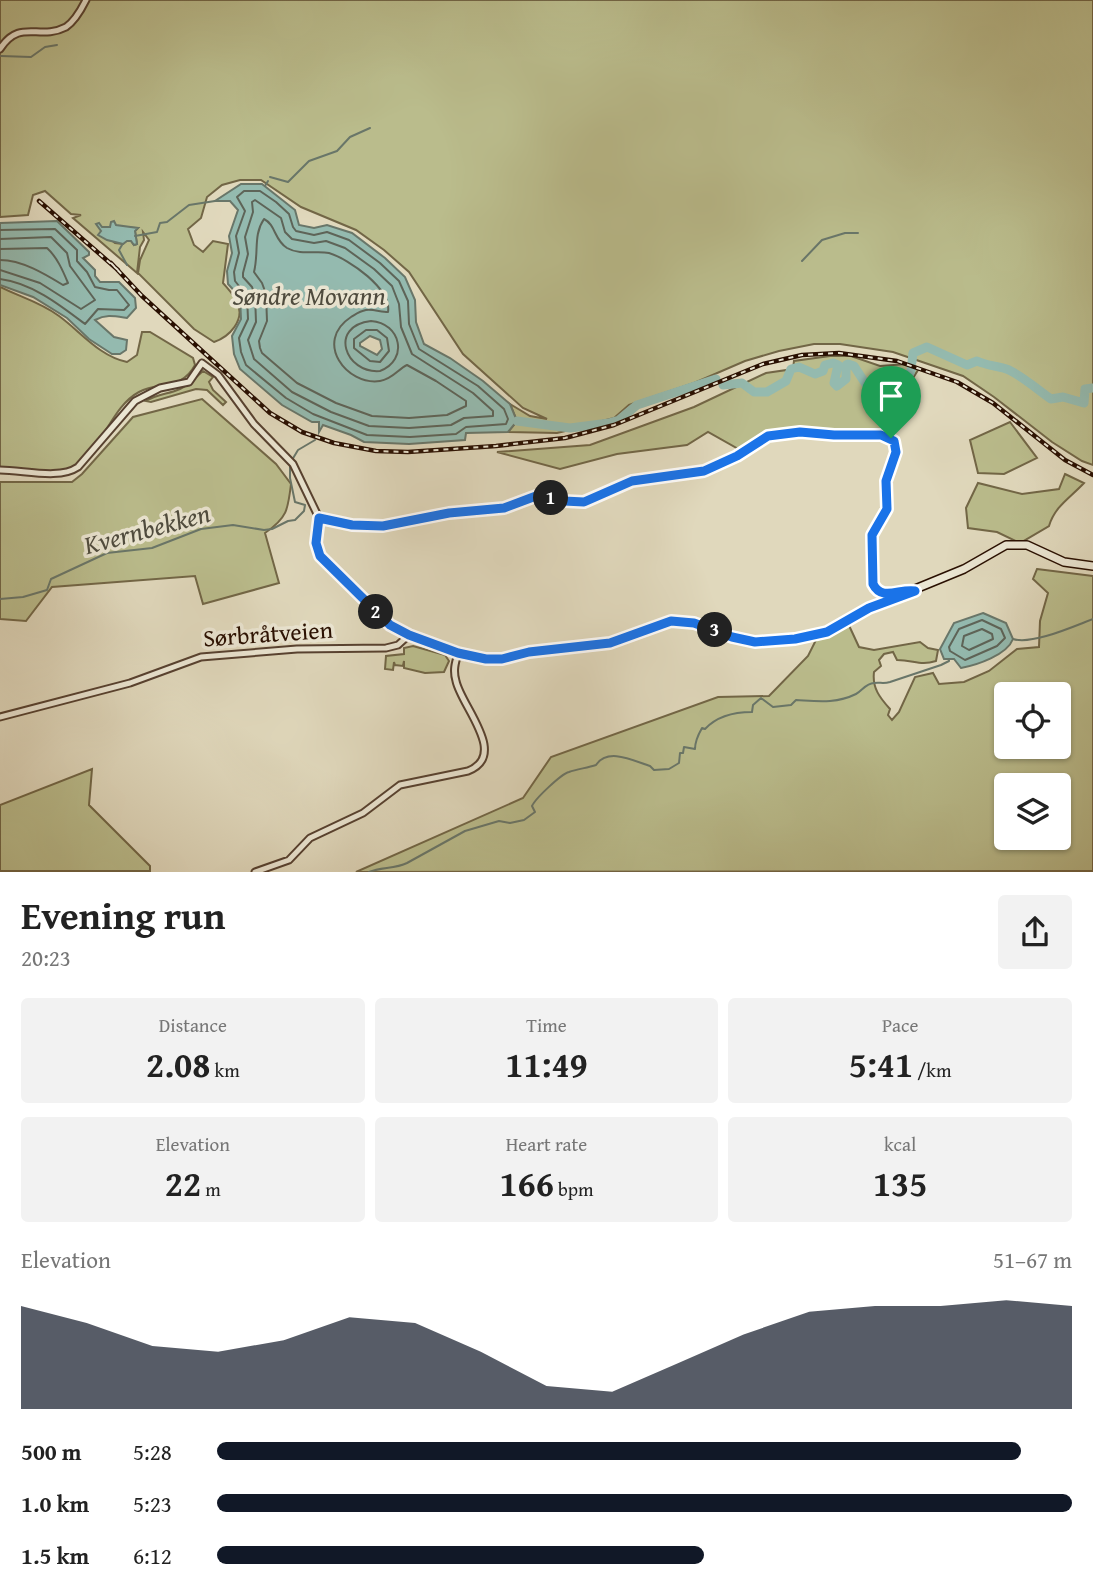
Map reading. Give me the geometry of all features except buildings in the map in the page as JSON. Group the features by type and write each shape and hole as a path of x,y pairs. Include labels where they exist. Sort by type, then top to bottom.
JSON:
{"street":[{"path":"0,49 11,35 18,32 55,31 67,26 74,20 86,0"},
{"path":"0,470 60,474 70,472 78,467 135,401 160,388 189,382 202,363 218,375 255,426 291,463 319,518 316,543 324,561 390,625 458,653 502,659 529,652 610,643 671,621 694,623 748,641 783,641 827,632 869,608 915,591 1012,544 1027,545 1064,562 1093,566"},
{"path":"319,518 377,527 456,512 504,508 536,496 580,503 632,481 708,469 772,435 800,432 881,435 891,438 896,448 886,481 887,509 872,535 873,584 877,591 883,594 915,591"},
{"name":"Sørbråtveien","path":"0,717 130,682 201,657 297,649 386,648 398,645 409,635"},
{"path":"255,872 289,860 310,838 357,816 400,785 468,771 478,766 484,755 485,744 457,685 454,670 458,653"}],"green space":[{"path":"0,0 1093,0 1093,465 1052,442 963,376 893,352 840,344 814,344 745,361 694,383 629,405 614,418 585,425 587,426 557,433 508,432 517,421 510,404 530,416 547,419 523,408 463,354 409,272 356,230 301,207 261,180 240,180 222,185 207,197 201,218 188,229 194,245 203,252 213,241 228,244 223,283 236,299 239,315 230,332 214,342 194,329 138,273 140,260 149,240 143,232 144,240 140,247 137,273 73,218 81,215 71,214 45,191 33,195 28,215 0,217","holes":["102,227 138,228 135,231 137,244 134,245 131,241 115,243 101,231"]},
{"path":"0,287 52,311 99,349 117,359 127,362 137,355 142,332 150,332 193,358 195,365 190,373 177,382 147,389 129,399 90,453 70,468 45,472 0,470"},
{"path":"851,356 880,366 907,364 918,370 890,427 850,434 777,431 759,437 742,451 708,432 687,445 617,454 560,469 497,452 590,445 694,407 766,373 793,369 794,361"},
{"path":"203,371 213,377 209,382 213,390 226,402 223,405 207,390 196,389 151,402 146,401 176,391"},
{"path":"202,399 276,464 291,484 285,513 278,523 265,533 279,583 203,604 195,576 52,587 26,621 0,619 0,482 72,482 133,417"},
{"path":"1010,422 1037,458 1004,474 978,473 970,440"},
{"path":"1065,474 1084,483 1059,508 1049,526 1020,543 997,532 968,528 966,508 978,483 1022,494 1059,489"},
{"path":"1037,569 1093,576 1093,871 356,872 523,798 551,757 718,697 769,696 808,656 819,634 846,619 859,647 874,650 920,642 928,648 938,650 936,661 921,663 897,660 893,652 884,654 879,660 881,666 874,672 874,683 880,697 890,709 888,715 892,720 899,712 915,677 933,673 939,684 964,682 989,671 1017,649 1039,647 1040,621 1048,593 1033,579"},
{"path":"413,646 445,655 449,661 444,672 425,673 404,668 404,661 403,666 395,665 394,662 393,670 385,669 386,656 404,654 404,648"},
{"path":"92,769 89,805 150,866 150,871 0,871 0,805"}],"water":[{"name":"Søndre Movann","path":"241,184 262,184 295,210 299,225 314,228 327,225 352,233 405,277 415,300 416,322 424,344 483,381 510,404 517,421 508,432 466,433 465,440 409,444 364,442 323,425 319,432 319,422 312,422 282,405 240,369 234,354 232,336 241,319 240,297 228,284 227,271 232,253 229,236 238,210 230,201 215,201","holes":["370,336 380,340 382,349 377,355 360,346 360,343"]},
{"path":"57,221 89,252 89,255 83,258 95,270 95,276 100,282 119,282 135,298 136,308 127,318 107,316 95,320 114,337 127,340 126,350 120,354 112,354 89,339 67,318 33,297 0,285 0,223"},
{"path":"114,221 116,225 138,228 135,231 137,244 127,241 123,244 98,235 101,231 96,224 110,227"},
{"path":"983,613 1006,623 1013,639 1010,645 991,658 961,668 954,659 944,659 940,649 954,623"}],"waterway":[{"path":"1,56 31,57 45,47 57,45"},
{"path":"270,177 288,182 309,161 337,151 350,137 370,128"},
{"path":"265,186 268,181"},
{"path":"135,236 157,232 160,223 167,222 189,205 215,201"},
{"path":"802,261 822,240 845,233 858,233"},
{"path":"122,245 119,250 127,265"},
{"path":"912,362 913,353 927,347 967,365 977,361 1009,370 1051,399 1063,397 1084,403 1085,389 1093,388"},
{"path":"723,385 742,383 754,392 767,392 786,381 791,369 799,367 815,374 823,371 825,365 833,363 838,365 834,383 837,386 846,379 848,364 854,366 871,392 890,395 910,373 912,367"},
{"path":"517,421 570,428 609,423 619,420 637,405 716,379"},
{"name":"Kvernbekken","path":"292,460 298,450 315,440"},
{"name":"Kvernbekken","path":"0,599 23,597 47,590 51,579 107,553 152,548 201,529 233,525 264,530 295,520 304,511 305,505 295,502 290,465"},
{"path":"1013,639 1031,640 1093,619"},
{"path":"369,872 407,863 465,831 499,821 510,823 524,820 535,812 532,806 538,798 560,777 596,765 607,757 629,759 654,770 669,769 679,763 684,747 695,749 702,728 705,729 728,715 752,712 753,705 761,698 773,707 791,705 796,700 841,699 856,694 871,683 890,682 941,665 949,659"}],"railway":[{"path":"39,201 118,270"},
{"path":"111,263 142,296 270,413 302,432 334,443 376,451 408,452 565,438 614,425 763,364 802,355 839,353 897,361 957,382 993,403 1065,460 1093,475"}],"route":[{"path":"778,433 860,434 891,438 896,448 886,481 888,506 872,535 873,584 877,591 883,594 915,591 869,608 820,635 755,642 694,623 671,621 610,643 529,652 502,659 465,656 390,625 327,564 320,556 316,543 319,518 367,527 408,523 449,513 504,508 536,496 580,503 632,481 708,469 778,433"}]}
